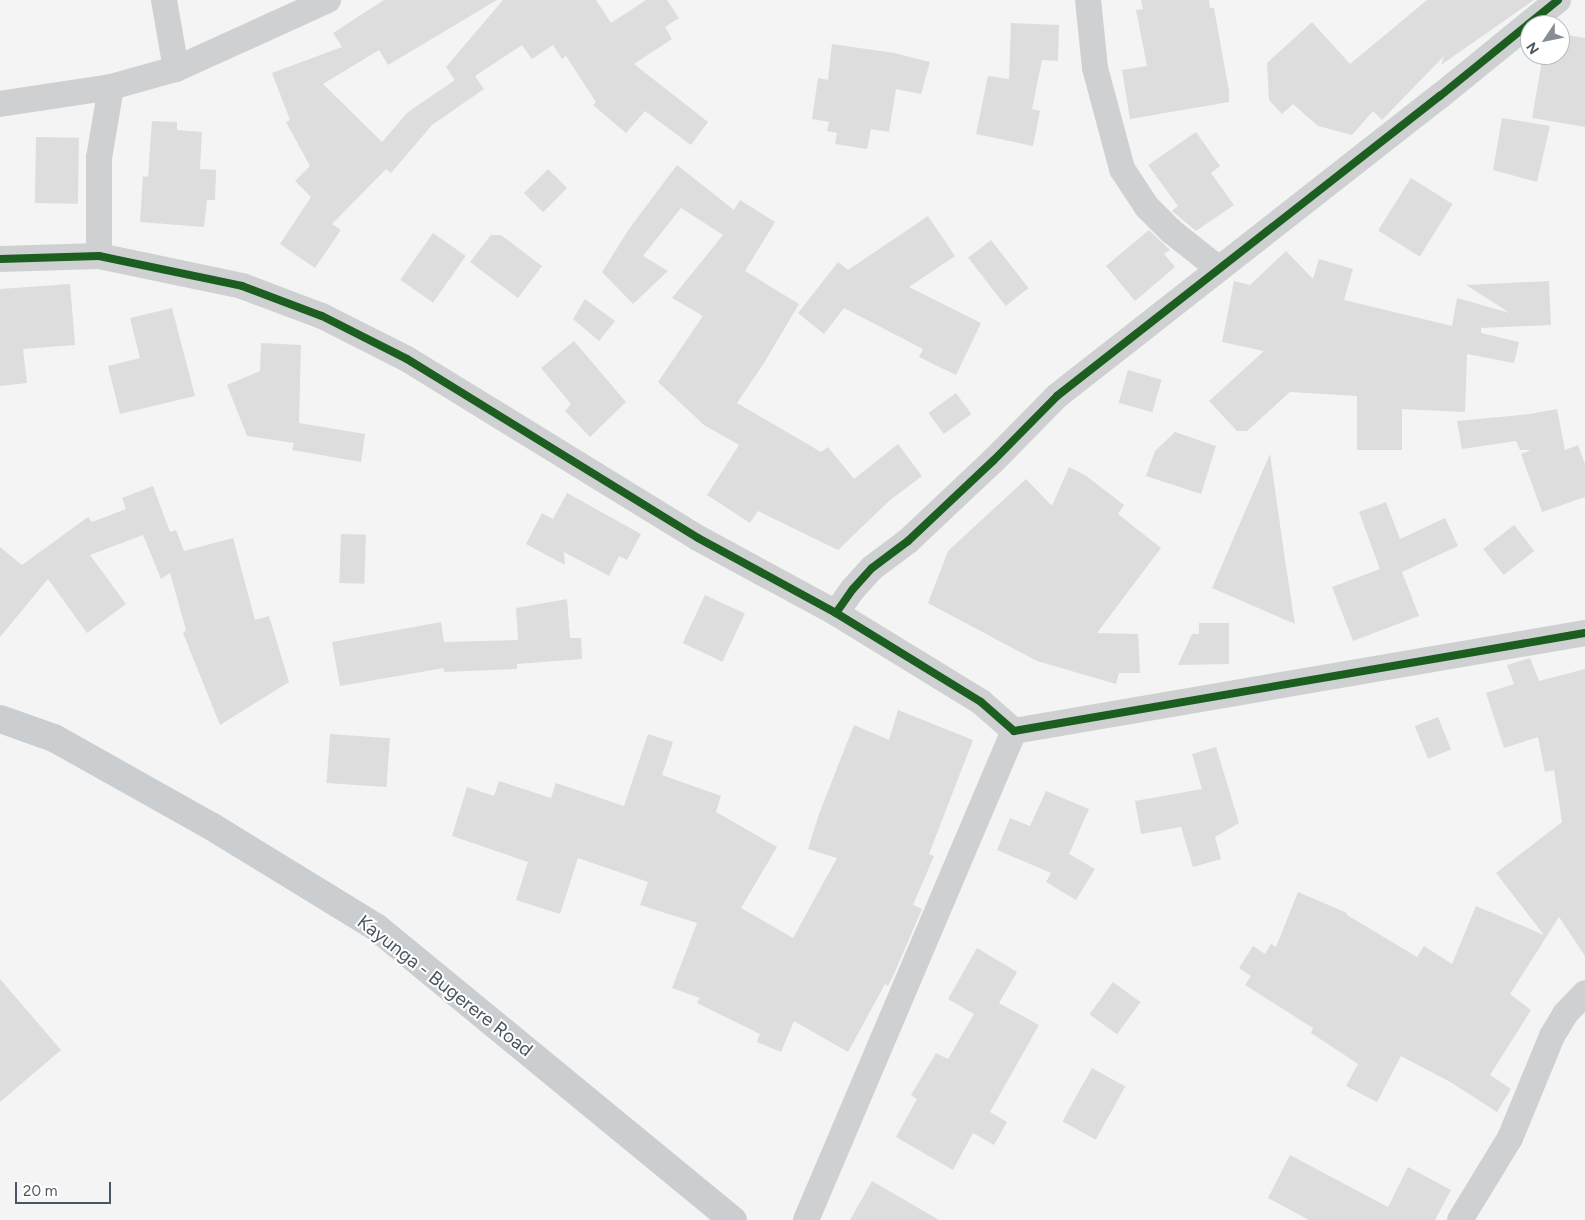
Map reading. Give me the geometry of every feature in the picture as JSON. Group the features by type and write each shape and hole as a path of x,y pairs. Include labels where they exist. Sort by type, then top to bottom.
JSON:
{"main road":[{"name":"Kayunga - Bugerere Road","path":"0,719 54,738 211,826 376,927 733,1220"}],"street":[{"path":"164,0 176,69"},
{"path":"0,104 111,87 176,69 328,0"},
{"path":"1088,0 1095,68 1122,170 1147,207 1171,231 1219,270"},
{"path":"836,613 853,589 872,568 908,541 993,461 1057,396 1219,270 1558,0"},
{"path":"99,256 99,158 111,87"},
{"path":"0,259 99,256 242,286 322,316 407,359 698,538 836,613 981,702 1014,730 1585,633"},
{"path":"806,1220 1014,730"},
{"path":"1460,1220 1510,1138 1552,1036 1565,1014 1585,993"}],"building":[{"path":"384,0 497,0 388,65 379,50 323,84 382,142 408,112 455,80 446,67 503,0 596,0 611,23 646,0 667,0 679,18 665,27 672,39 634,64 708,122 691,145 645,111 626,133 593,105 596,102 566,56 562,59 553,45 532,59 522,45 475,76 484,89 432,125 391,173 386,169 332,224 341,230 315,268 280,244 311,197 295,181 310,166 286,122 290,120 272,73 342,47 333,33"},
{"path":"1141,0 1209,0 1210,8 1214,8 1229,91 1229,102 1130,119 1122,70 1147,66 1136,10 1143,9"},
{"path":"1427,0 1534,0 1441,65 1444,56 1382,120 1373,111 1352,135 1318,126 1293,104 1282,114 1269,100 1267,63 1312,22 1350,64"},
{"path":"1011,23 1059,25 1058,61 1042,60 1032,109 1040,111 1033,146 976,134 988,76 1009,79"},
{"path":"1570,36 1585,38 1585,127 1532,118 1541,65 1570,65"},
{"path":"832,44 894,53 930,62 921,94 896,89 889,132 871,129 867,149 835,144 837,133 827,131 829,122 812,119 818,78 828,80"},
{"path":"1502,118 1550,126 1537,182 1493,170"},
{"path":"152,121 177,122 177,130 202,132 200,169 216,170 215,200 207,200 204,227 140,222 143,176 148,177"},
{"path":"1196,132 1220,166 1211,173 1234,205 1196,231 1172,211 1178,206 1148,165"},
{"path":"36,137 79,138 78,204 35,203"},
{"path":"677,165 734,210 740,200 775,222 745,271 799,304 764,363 737,403 821,452 828,447 854,479 898,444 922,476 889,501 838,550 758,511 750,523 707,495 739,445 704,425 658,382 703,316 672,298 723,235 681,208 643,256 668,271 633,304 602,272 629,229"},
{"path":"548,169 567,188 543,212 524,193"},
{"path":"1411,178 1453,204 1420,257 1378,231"},
{"path":"928,216 955,256 909,287 981,323 956,375 919,357 923,349 844,308 824,334 798,313 838,262 848,270"},
{"path":"1149,230 1170,250 1164,254 1175,267 1135,301 1106,266"},
{"path":"433,233 466,256 433,303 400,280"},
{"path":"491,235 501,235 542,266 518,298 470,262"},
{"path":"991,240 1029,288 1006,306 968,258"},
{"path":"1286,251 1313,279 1319,259 1353,269 1344,300 1452,326 1457,298 1510,313 1466,285 1549,281 1551,325 1481,328 1481,333 1519,342 1514,363 1467,354 1465,412 1402,409 1402,450 1357,450 1357,396 1290,392 1247,431 1237,431 1209,401 1264,351 1222,342 1234,281 1250,285"},
{"path":"70,284 75,345 23,349 27,383 0,386 0,289"},
{"path":"585,299 615,321 599,341 573,319"},
{"path":"172,308 195,396 120,414 108,366 140,358 130,318"},
{"path":"574,341 626,402 590,437 565,411 571,404 541,368"},
{"path":"261,343 301,345 299,423 365,434 361,462 292,450 294,443 247,436 227,385 260,371"},
{"path":"1128,370 1162,380 1152,412 1119,403"},
{"path":"956,393 971,414 944,434 928,413"},
{"path":"1557,409 1565,450 1578,445 1585,464 1585,497 1542,512 1521,454 1531,450 1520,450 1516,441 1462,449 1457,421 1530,414"},
{"path":"1175,432 1216,446 1201,494 1146,476 1155,451"},
{"path":"1270,454 1285,560 1295,624 1212,588"},
{"path":"1069,467 1085,475 1124,505 1118,514 1161,548 1097,633 1138,634 1140,673 1119,673 1116,684 1037,661 928,603 948,551 1026,479 1052,506"},
{"path":"153,486 170,532 176,530 184,551 233,538 255,620 269,616 289,682 220,725 183,633 186,630 170,573 161,579 143,535 90,555 126,604 87,633 48,579 0,637 0,547 22,565 88,517 92,522 126,509 122,498"},
{"path":"567,493 641,534 627,560 619,556 609,576 564,552 565,565 526,544 542,513 553,519"},
{"path":"1386,502 1400,539 1445,518 1458,546 1402,572 1419,616 1353,641 1332,587 1380,569 1359,512"},
{"path":"1514,525 1534,551 1504,575 1483,549"},
{"path":"341,534 366,535 364,584 339,583"},
{"path":"705,595 745,614 722,662 683,643"},
{"path":"567,599 570,638 581,638 582,659 517,664 517,669 444,672 444,668 340,686 332,642 441,622 444,642 518,640 516,608"},
{"path":"1199,623 1229,623 1229,664 1178,665 1192,634 1199,634"},
{"path":"1530,658 1539,681 1585,669 1585,956 1559,917 1510,994 1531,1010 1490,1075 1511,1089 1497,1112 1452,1083 1401,1056 1377,1102 1346,1086 1358,1064 1311,1033 1313,1028 1245,985 1251,976 1239,968 1253,946 1265,954 1271,944 1276,947 1298,892 1347,913 1347,915 1417,957 1424,946 1452,964 1476,906 1544,935 1496,873 1562,822 1554,770 1545,772 1538,737 1504,748 1486,693 1514,684 1507,665"},
{"path":"898,710 973,740 929,854 934,856 913,905 922,909 888,986 885,984 848,1052 794,1021 781,1052 757,1042 760,1034 697,1003 700,998 672,988 697,923 640,905 648,882 578,858 560,914 516,900 528,862 452,836 467,787 494,796 499,781 551,798 556,783 624,806 648,734 673,742 662,775 721,796 716,812 777,847 741,908 793,938 837,858 808,849 819,814 854,725 889,740"},
{"path":"1438,717 1451,749 1428,759 1415,726"},
{"path":"330,734 390,738 386,787 327,783"},
{"path":"1216,747 1239,823 1215,837 1221,859 1193,867 1181,827 1141,834 1135,801 1202,789 1192,754"},
{"path":"1046,791 1089,809 1069,854 1095,869 1076,900 1046,882 1051,873 997,850 1010,818 1030,826"},
{"path":"977,948 1017,972 999,1003 1039,1025 990,1112 1007,1122 994,1145 973,1133 953,1170 896,1137 917,1099 911,1095 936,1053 948,1059 974,1014 948,999"},
{"path":"0,979 61,1050 0,1102"},
{"path":"1113,982 1141,1002 1117,1034 1089,1014"},
{"path":"1092,1068 1125,1086 1096,1140 1062,1121"},
{"path":"1290,1155 1388,1207 1408,1167 1451,1190 1435,1220 1309,1220 1268,1198"},
{"path":"872,1181 939,1220 850,1220"}],"cycle path":[{"path":"836,613 853,589 872,568 908,541 993,461 1057,396 1440,96 1558,0"},
{"path":"0,259 99,256 242,286 322,316 407,359 698,538 836,613 981,702 1014,731 1585,633"}]}
